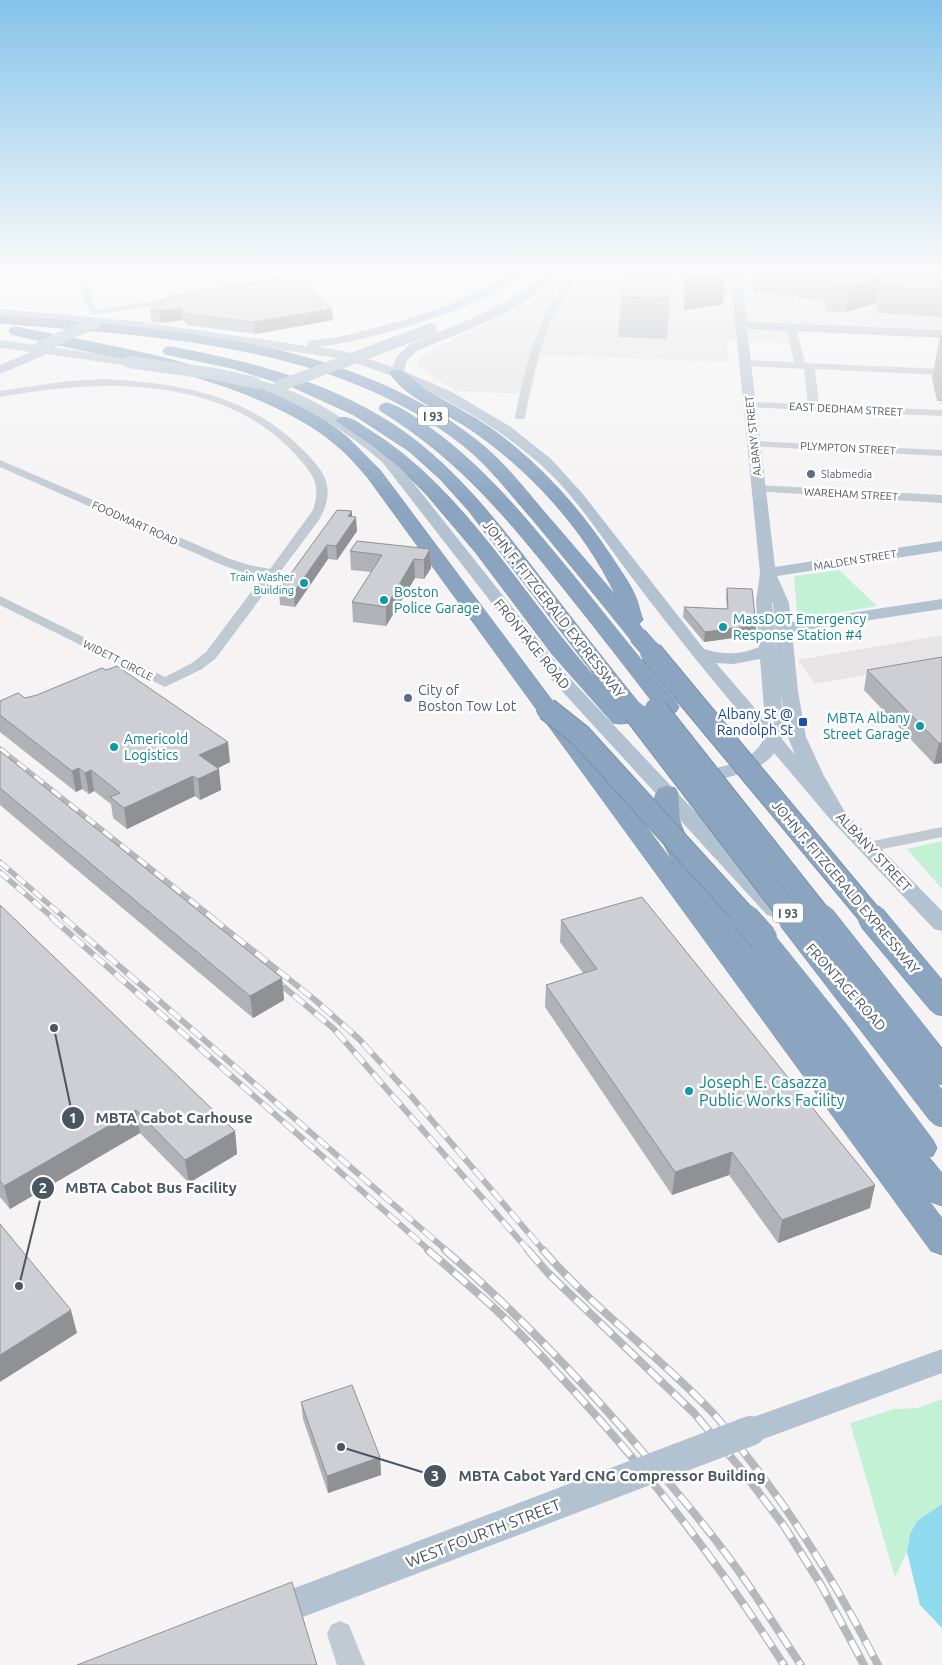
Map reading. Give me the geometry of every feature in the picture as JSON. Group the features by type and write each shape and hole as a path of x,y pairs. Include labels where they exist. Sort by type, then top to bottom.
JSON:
{"highway":[{"path":"95,348 173,364 283,404 313,421 348,446 368,467 942,1242"},
{"name":"JOHN F. FITZGERALD EXPRESSWAY","path":"147,348 217,360 285,378 349,406 406,441 450,480 490,525 645,712 675,766 942,1113"},
{"path":"202,348 252,358 323,379 376,402 424,431 460,459 500,500 645,712 942,1071"},
{"name":"JOHN F. FITZGERALD EXPRESSWAY","path":"236,348 320,367 378,387 430,414 465,439 500,471 942,1002"},
{"path":"397,373 409,385 460,415 498,441 551,488 580,524 625,595 638,636"},
{"path":"309,404 370,436 422,481 456,517 569,661 645,712 942,1044"},
{"path":"547,709 581,736 763,938 836,1031 942,1174"},
{"path":"667,793 666,810 670,827 688,866 852,1084 942,1194"}],"main road":[{"name":"FRONTAGE ROAD","path":"41,348 206,372 267,385 309,404 355,432 388,460 556,674 876,1018 942,1104"},
{"path":"0,363 44,348"},
{"path":"0,370 44,348"},
{"path":"292,348 362,360 431,386 479,412 515,436 546,462 577,496 698,653 837,815"},
{"path":"267,385 371,348"},
{"path":"397,373 400,360 414,348"},
{"name":"ALBANY STREET","path":"743,348 768,573 780,603 789,690 797,737 814,776 837,815 942,924"},
{"name":"MALDEN STREET","path":"768,573 942,546"},
{"name":"ALBANY STREET","path":"768,573 764,593 767,650 778,748"},
{"path":"784,628 942,604"},
{"path":"698,653 713,658 735,660 748,658 767,650"},
{"path":"667,793 687,780 748,763 778,748"},
{"name":"WEST FOURTH STREET","path":"273,1613 750,1431 942,1361"}],"street":[{"path":"520,417 535,348"},
{"path":"798,348 805,366 814,407"},
{"path":"745,363 942,372"},
{"name":"WIDETT CIRCLE","path":"0,394 40,387 108,383 150,386 207,397 234,407 267,424 284,436 312,465 320,479 323,494 322,504 317,515 208,659 165,683 0,600"},
{"name":"EAST DEDHAM STREET","path":"750,405 942,414"},
{"name":"PLYMPTON STREET","path":"754,444 942,453"},
{"name":"FOODMART ROAD","path":"0,463 226,562 247,569 274,573"},
{"name":"WAREHAM STREET","path":"759,489 942,499"},
{"path":"868,847 942,832"},
{"path":"340,1634 352,1665"}],"shaded area":[{"path":"437,348 727,348 728,362 540,355 530,394 456,391 416,366 420,357"},
{"path":"942,635 942,661 815,684 798,660"}],"green space":[{"path":"839,570 877,606 813,617 797,613 794,576"},
{"path":"942,841 942,889 907,849"},
{"path":"942,1399 942,1504 917,1521 910,1534 907,1552 895,1577 850,1423 895,1409 918,1408"}],"water":[{"path":"942,1504 942,1628 920,1605 907,1552 910,1534 917,1521"}],"building":[{"path":"337,510 352,511 348,516 356,517 336,546 327,545 294,592 279,590"},
{"path":"357,541 430,549 424,560 414,559 386,607 352,602 382,555 350,551"},
{"name":"MassDOT Emergency Response Station #4","path":"727,588 752,589 756,625 705,632 684,607 728,609"},
{"path":"942,657 942,743 939,743 867,670"},
{"name":"Americold Logistics","path":"117,666 228,742 199,755 219,769 198,779 193,776 124,808 110,797 120,793 91,770 85,773 79,768 72,771 0,715 0,701 18,693 25,698 37,695 102,668 106,670"},
{"path":"0,751 282,978 250,996 0,788"},
{"name":"Joseph E. Casazza Public Works Facility","path":"642,897 875,1185 782,1220 732,1152 675,1172 546,985 597,969 561,920"},
{"path":"0,905 235,1131 185,1160 136,1110 4,1186 0,1181"},
{"path":"0,1224 71,1310 0,1355"},
{"path":"352,1385 380,1457 327,1476 301,1402"},
{"path":"292,1582 317,1665 77,1665"}],"railway":[{"path":"0,749 214,919"},
{"path":"0,862 66,919"},
{"path":"0,872 54,919"},
{"path":"52,918 430,1251"},
{"path":"64,918 447,1251"},
{"path":"212,918 315,1000 359,1039 411,1096 544,1251"},
{"path":"272,977 334,1029 529,1251"},
{"path":"428,1250 514,1327 602,1422 684,1522 735,1592 784,1665"},
{"path":"445,1250 474,1275 556,1355 633,1441 724,1551 801,1665"},
{"path":"528,1250 548,1273 694,1413 741,1469 784,1526 821,1585 864,1665"},
{"path":"543,1250 583,1292 690,1389 724,1426 782,1504 817,1556 878,1665"}],"place":[{"name":"Slabmedia","path":"811,474"},
{"name":"Train Washer Building","path":"304,583"},
{"name":"Boston Police Garage","path":"384,600"},
{"name":"MassDOT Emergency Response Station #4","path":"723,627"},
{"name":"City of Boston Tow Lot","path":"408,698"},
{"name":"Albany St @ Randolph St","path":"803,722"},
{"name":"MBTA Albany Street Garage","path":"920,726"},
{"name":"Americold Logistics","path":"114,747"},
{"name":"MBTA Cabot Carhouse","path":"54,1028"},
{"name":"Joseph E. Casazza Public Works Facility","path":"689,1091"},
{"name":"MBTA Cabot Bus Facility","path":"19,1286"},
{"name":"MBTA Cabot Yard CNG Compressor Building","path":"341,1447"}]}
